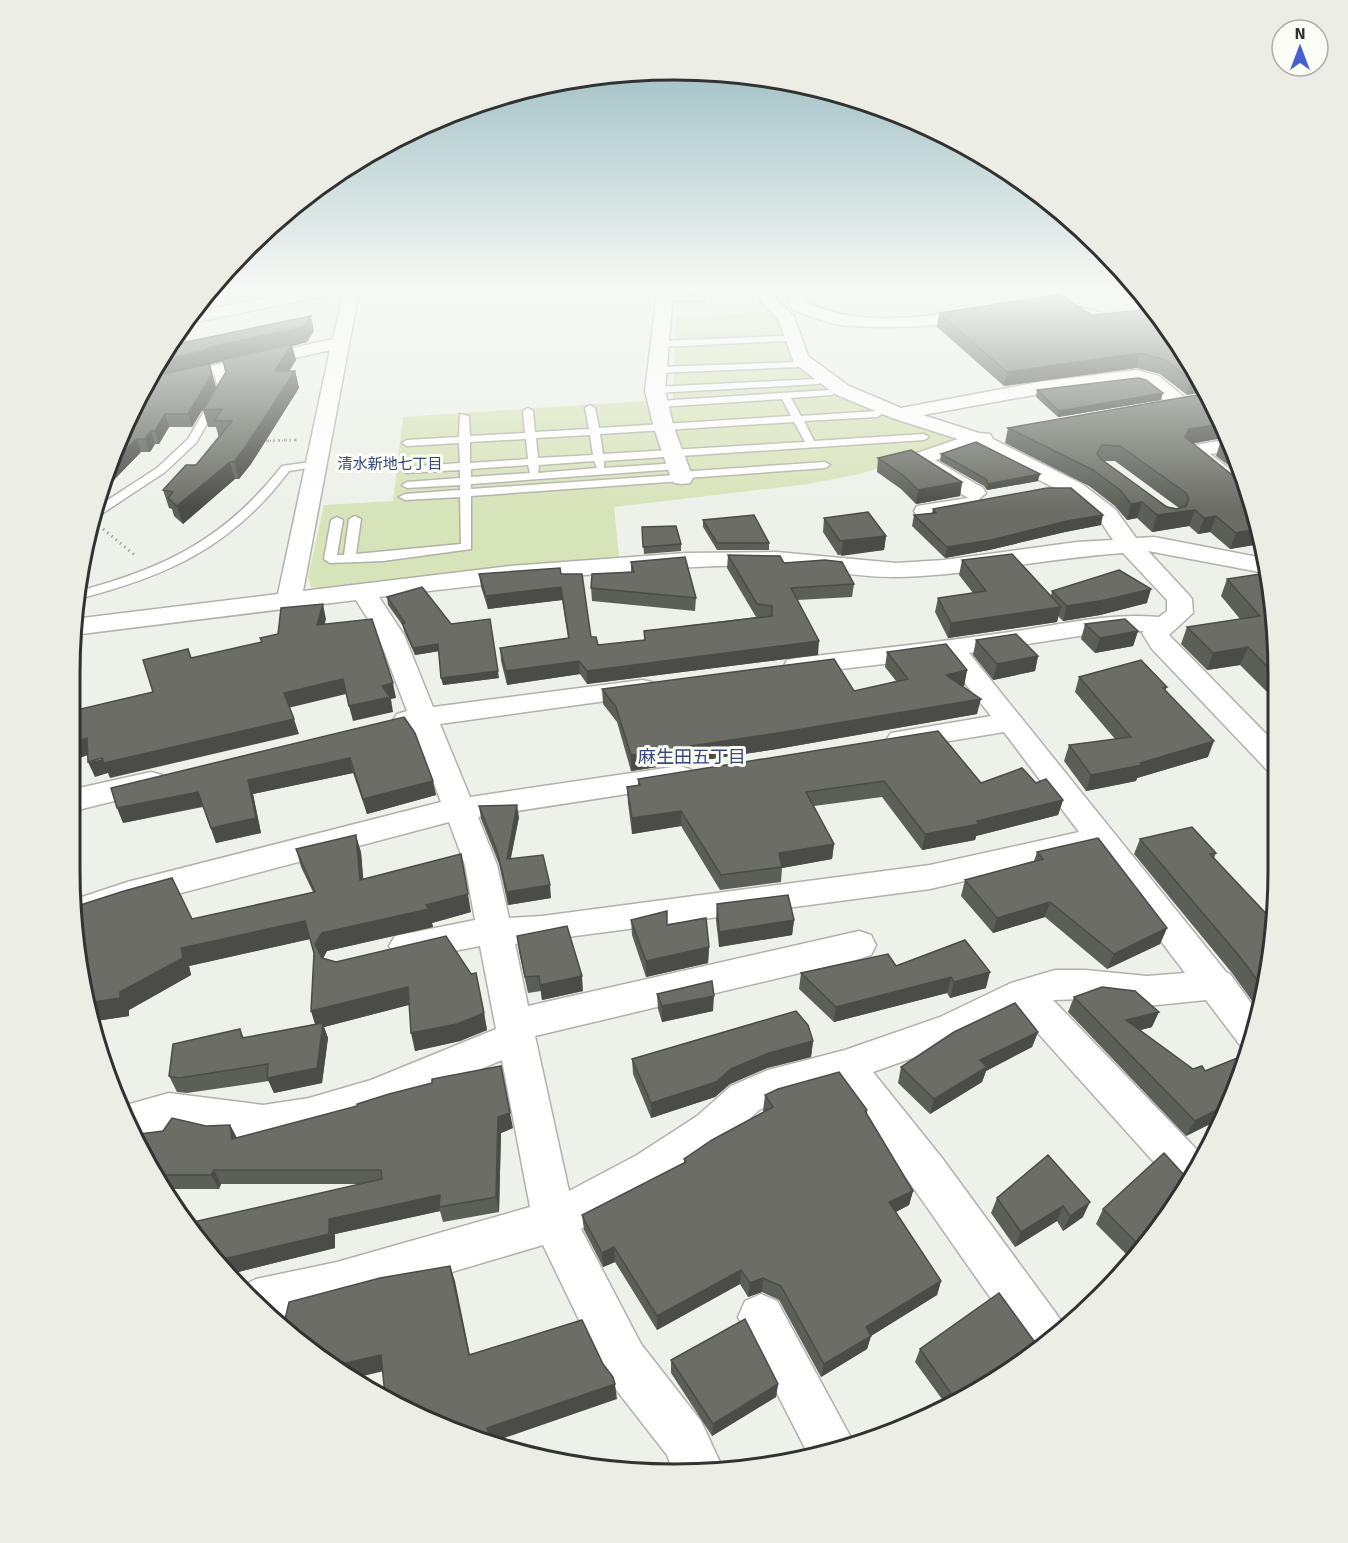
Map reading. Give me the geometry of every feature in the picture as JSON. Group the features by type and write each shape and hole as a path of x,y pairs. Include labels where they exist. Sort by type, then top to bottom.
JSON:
{"street":[{"path":"218,370 245,364"},
{"path":"290,600 338,364"},
{"path":"658,364 656,397 678,468"},
{"path":"808,364 842,390 899,414 977,440 1076,490 1107,514 1128,544 1179,599 1180,613 1162,625 1155,633 1161,642 1268,753"},
{"path":"899,414 1040,388 1136,376 1150,378 1191,402 1159,408"},
{"path":"926,511 985,496 918,459 977,440 1010,434"},
{"path":"1223,446 1192,451 1238,486"},
{"path":"1034,491 1107,492"},
{"path":"1169,546 1188,533 1181,524"},
{"path":"82,626 510,573 686,560 777,559 896,570 944,567 1128,544 1169,546 1258,565"},
{"path":"363,591 391,634 481,865 554,1221 624,1361 684,1438 695,1463"},
{"path":"769,670 951,648 1110,624 1146,622 1162,625"},
{"path":"951,648 1217,984 1247,1026"},
{"path":"384,725 424,716 672,684"},
{"path":"871,745 1011,722"},
{"path":"81,910 128,895 341,838 459,809 707,772"},
{"path":"80,799 174,776"},
{"path":"373,955 465,934 495,930 542,929 930,877 1100,838"},
{"path":"136,1120 169,1111 263,1123 309,1116 376,1096 516,1031 859,945"},
{"path":"265,1300 337,1284 554,1221 652,1169 711,1129 745,1098 768,1087 845,1066 953,1028 1043,985 1068,983 1148,991 1217,984"},
{"path":"1024,993 1187,1169"},
{"path":"845,1066 927,1172 1044,1335"},
{"path":"761,1317 829,1443"}],"lane":[{"path":"657,370 796,365"},
{"path":"104,508 161,470 192,441 223,387 218,370 197,375"},
{"path":"656,397 816,382"},
{"path":"405,497 465,487 535,482 604,483 678,468 734,424 785,396 829,393"},
{"path":"785,396 811,444"},
{"path":"656,397 734,424 811,444 924,437"},
{"path":"590,408 604,483"},
{"path":"528,411 535,482"},
{"path":"407,443 877,414"},
{"path":"337,520 330,559 383,557 467,547 464,416"},
{"path":"406,470 599,457 678,468"},
{"path":"86,592 182,560 203,548 242,518 275,485 286,468 317,464"},
{"path":"535,482 601,471 825,465"},
{"path":"407,484 465,487"},
{"path":"349,559 355,519"}],"path":[{"path":"251,441 322,440"},
{"path":"99,526 155,570"}],"green space":[{"path":"674,364 801,364 834,392 951,436 955,443 860,474 808,484 614,507 619,556 617,560 324,589 311,587 308,577 324,505 393,501 403,417 673,399"}],"building":[{"path":"209,364 212,374 188,414 165,414 155,431 151,431 145,439 137,439 122,453 141,411 160,375"},
{"path":"224,364 279,364 275,371 295,371 234,462 230,462 177,506 168,498 173,492 163,490 186,465 196,465 232,421 214,421 222,409 203,410 226,372"},
{"path":"998,364 1063,364 1007,372"},
{"path":"1170,364 1181,364 1190,379"},
{"path":"1138,378 1146,380 1163,393 1059,411 1037,390"},
{"path":"1198,395 1214,425 1189,429 1185,437 1235,477 1250,530 1236,533 1216,516 1204,518 1195,510 1157,515 1142,502 1131,504 1120,490 1093,470 1008,428","holes":["1102,445 1120,446 1186,493 1189,499 1186,506 1177,509 1167,507 1097,454"]},
{"path":"976,442 1040,474 988,484 986,479 941,454"},
{"path":"911,450 962,482 918,490 903,475 878,458"},
{"path":"1047,488 1071,488 1103,515 1067,521 991,540 947,547 914,515 936,513 933,509"},
{"path":"868,512 886,536 840,541 824,518"},
{"path":"754,515 769,543 717,543 703,520"},
{"path":"676,526 681,544 643,547 642,527"},
{"path":"1012,554 1061,607 951,623 938,598 986,591 962,560"},
{"path":"728,555 780,556 784,563 825,560 842,562 854,584 791,588 819,641 587,671 579,661 506,671 500,648 569,638 561,587 486,596 479,574 560,568 561,574 582,574 591,637 596,637 598,645 645,640 644,631 772,616 772,606 757,604"},
{"path":"685,557 696,598 591,588 592,574 634,572 631,562"},
{"path":"1119,570 1151,589 1067,606 1052,591"},
{"path":"1260,574 1267,635 1268,667 1248,647 1213,653 1187,627 1260,616 1227,579"},
{"path":"422,587 451,624 490,619 498,671 441,678 438,644 413,648 402,623 405,623 387,597"},
{"path":"323,604 317,625 372,619 393,683 382,686 390,697 349,706 343,679 284,693 294,719 104,763 102,758 88,762 87,738 80,740 80,709 153,692 143,660 188,649 191,658 262,642 260,638 278,634 281,608"},
{"path":"1125,619 1138,631 1100,638 1085,624"},
{"path":"1016,634 1038,656 997,664 976,640"},
{"path":"946,644 967,670 946,675 981,699 631,755 616,707 602,689 834,659 854,691 908,679 887,652"},
{"path":"1141,660 1167,687 1163,688 1214,741 1140,763 1142,765 1091,775 1069,745 1131,737 1079,677"},
{"path":"404,717 415,733 433,781 363,799 350,758 248,780 256,818 211,828 198,792 117,808 111,788"},
{"path":"938,731 981,783 1022,768 1036,783 1046,779 1063,800 977,821 979,824 925,834 884,781 806,792 834,844 779,853 782,867 721,875 681,811 632,818 627,787 640,785 638,779"},
{"path":"517,805 507,859 543,855 550,885 507,892 497,851 479,806"},
{"path":"1192,827 1216,853 1210,854 1266,914 1258,981 1240,957 1140,839"},
{"path":"356,835 360,880 461,854 468,894 426,905 429,909 322,933 315,944 322,958 336,962 446,936 471,974 476,973 484,1013 457,1024 411,1033 408,987 311,1011 314,953 305,921 181,948 183,958 120,992 120,998 95,1002 85,947 81,905 172,878 192,919 315,892 296,849"},
{"path":"1098,838 1167,928 1114,954 1050,902 997,918 965,880 1043,859 1037,852"},
{"path":"788,895 794,920 719,932 717,904"},
{"path":"667,911 667,925 706,918 709,947 646,961 631,920"},
{"path":"567,926 582,976 540,985 539,976 525,977 517,936"},
{"path":"965,940 990,972 954,982 951,977 836,1007 801,973 888,954 896,966"},
{"path":"712,981 714,996 662,1006 657,994"},
{"path":"1102,987 1135,991 1159,1012 1126,1020 1193,1069 1202,1066 1205,1071 1238,1058 1217,1110 1195,1121 1074,997"},
{"path":"1015,1003 1038,1032 980,1060 987,1067 934,1099 901,1067 954,1032"},
{"path":"796,1011 808,1025 813,1041 769,1053 731,1069 716,1082 651,1103 632,1059"},
{"path":"323,1023 317,1068 267,1078 268,1064 179,1078 169,1076 173,1044 240,1029 242,1038"},
{"path":"501,1066 510,1113 498,1117 496,1197 439,1207 440,1195 329,1219 329,1234 225,1259 195,1222 382,1179 381,1170 214,1170 211,1175 165,1175 142,1134 163,1131 172,1118 206,1126 230,1125 232,1139 357,1106 357,1104 389,1094 432,1083 432,1079"},
{"path":"839,1072 867,1110 865,1111 913,1191 889,1202 941,1281 866,1327 871,1336 824,1364 781,1286 763,1278 750,1283 741,1270 657,1316 614,1247 602,1253 582,1215 686,1162 684,1159 712,1140 773,1107 765,1095 778,1089"},
{"path":"1164,1153 1184,1174 1136,1242 1103,1209"},
{"path":"1048,1155 1090,1202 1070,1216 1063,1206 1021,1232 997,1198"},
{"path":"450,1266 469,1355 582,1320 615,1384 487,1428 488,1434 446,1418 384,1388 381,1355 344,1363 285,1319 289,1302 380,1278"},
{"path":"999,1293 1036,1341 952,1394 920,1349"},
{"path":"745,1319 778,1384 713,1424 671,1360"}],"district":[{"name":"清水新地七丁目","path":"390,464"},
{"name":"麻生田五丁目","path":"692,757"}]}
